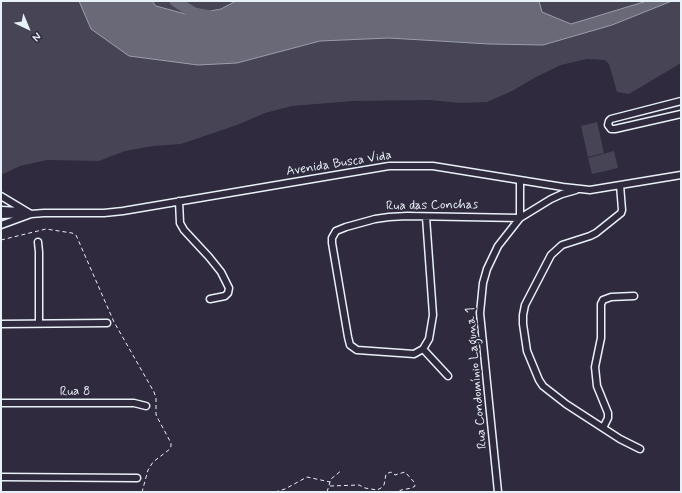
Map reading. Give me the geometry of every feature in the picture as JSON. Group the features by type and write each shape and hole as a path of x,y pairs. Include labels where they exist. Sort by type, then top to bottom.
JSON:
{"street":[{"path":"681,101 611,120 609,121 608,125 611,129 615,129 681,114"},
{"name":"Avenida Busca Vida","path":"1,225 32,214 123,212 179,201 389,166 433,166 579,189 601,189 681,175"},
{"path":"520,180 520,218"},
{"path":"620,185 621,214 590,236 569,242 556,249 547,262 528,298 523,314 527,351 539,380 549,392 620,439 640,449"},
{"name":"Rua Condomínio Laguna 1","path":"498,492 480,313 481,298 487,269 503,240 520,218 556,197 579,189"},
{"path":"1,196 32,214"},
{"path":"179,201 180,223 184,230 221,272 229,288 228,293 225,296 210,300"},
{"path":"1,210 25,211"},
{"path":"1,215 32,214"},
{"name":"Rua das Conchas","path":"423,349 410,355 362,351 357,350 350,345 332,243 334,234 340,228 346,226 389,217 520,218"},
{"path":"426,217 433,315 429,339 423,349 448,376"},
{"path":"38,242 40,252 39,323"},
{"path":"603,428 608,418 608,413 597,386 595,367 602,338 601,304 603,300 611,297 634,296"},
{"path":"1,324 107,323"},
{"name":"Rua 8","path":"2,404 134,403 146,406"},
{"path":"1,477 137,478"}],"path":[{"path":"1,240 46,229 76,235 114,322 154,392 156,398 156,415 171,443 170,449 153,462 148,470 142,492"},
{"path":"327,492 331,479 342,470"},
{"path":"330,486 359,485 377,490 382,488 384,485 386,474 391,472 395,475 404,472 414,482 415,486 398,492"},
{"path":"275,492 285,489 307,477 330,482"}],"shaded area":[{"path":"1,1 79,1 91,29 237,63 320,41 389,38 489,44 543,45 612,25 672,1 681,1 681,63 629,94 617,92 609,64 605,60 587,59 561,65 512,91 487,102 459,103 430,100 353,101 292,106 265,113 237,125 181,144 153,146 125,151 99,161 47,160 20,166 1,175"},
{"path":"152,1 236,1 221,9 189,15 156,6"},
{"path":"539,1 647,1 571,24 542,12"},
{"path":"597,122 604,153 588,157 581,126"},
{"path":"614,151 618,168 592,174 588,158"}],"water":[{"path":"79,1 152,1 156,6 189,15 221,9 236,1 539,1 542,12 571,24 647,1 672,1 612,25 543,45 489,44 389,38 320,41 237,63 198,65 129,56 91,29"}],"waterway":[{"path":"175,1 194,13 210,16"}]}
